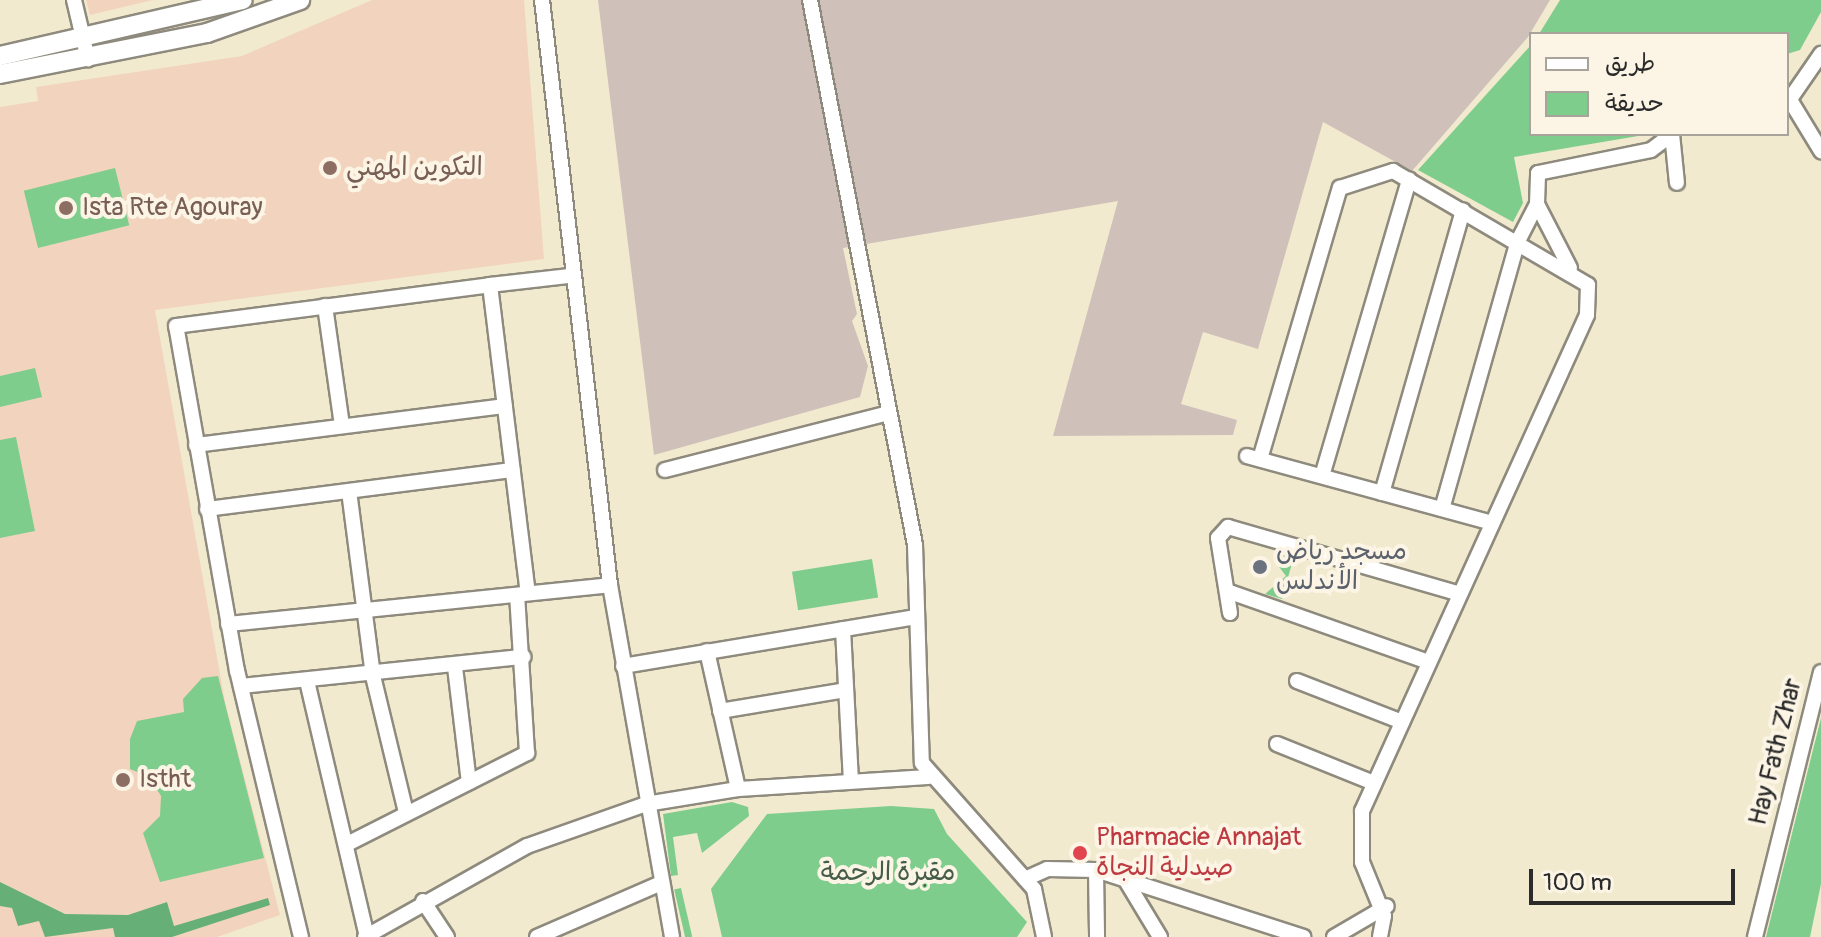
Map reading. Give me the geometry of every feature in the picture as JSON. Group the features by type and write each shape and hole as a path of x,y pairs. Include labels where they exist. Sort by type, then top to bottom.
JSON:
{"main road":[{"path":"0,74 243,0"},
{"path":"0,56 86,50 207,33 300,0"}],"street":[{"path":"74,0 86,50"},
{"path":"542,0 569,276 610,585 659,884 672,937"},
{"path":"810,0 915,545 919,748 929,777 1025,879 1043,909 1044,937"},
{"path":"1821,54 1789,97 1816,127 1821,151"},
{"path":"1573,272 1537,204 1533,185 1543,170 1651,150 1669,136"},
{"path":"1672,136 1677,183"},
{"path":"1380,937 1385,907 1359,843 1374,783 1591,306 1588,285 1573,272 1393,171 1340,188 1254,457 1492,523"},
{"path":"1322,476 1409,180"},
{"path":"1442,509 1518,241 1537,204"},
{"path":"1382,493 1463,210"},
{"path":"301,937 228,624 175,332 179,323 569,276"},
{"path":"347,844 529,749 523,594 513,470 490,285"},
{"path":"325,306 342,426"},
{"path":"196,445 505,406"},
{"path":"665,470 889,413"},
{"path":"207,509 513,470"},
{"path":"349,491 373,676 406,812"},
{"path":"1230,613 1218,538 1228,527 1460,594"},
{"path":"228,624 364,614 610,585"},
{"path":"1227,591 1429,662"},
{"path":"623,666 916,617"},
{"path":"843,629 851,781"},
{"path":"707,651 738,789"},
{"path":"241,686 373,676 524,657"},
{"path":"455,667 469,782"},
{"name":"Hay Fath Zhar","path":"1755,937 1821,672"},
{"path":"307,681 366,936 423,901 543,839 646,804 738,789 929,777"},
{"path":"1297,681 1402,722"},
{"path":"720,711 845,690"},
{"path":"1277,744 1374,783"},
{"path":"1025,879 1047,869 1096,870 1303,937"},
{"path":"1096,870 1097,937"},
{"path":"1125,879 1160,937"},
{"path":"537,937 566,930 659,884"},
{"path":"423,901 447,937"},
{"path":"1334,937 1385,907"}],"shaded area":[{"path":"86,0 153,0 90,15"},
{"path":"372,0 524,0 544,259 155,310 225,702 280,915 217,937 0,937 0,107 38,101 36,87 242,56"},
{"path":"598,0 1550,0 1528,37 1412,171 1323,122 1258,349 1203,332 1181,404 1237,420 1233,435 1053,436 1118,201 843,248 857,314 852,321 868,366 860,397 654,455"}],"green space":[{"path":"1560,0 1821,0 1821,12 1800,50 1789,53 1789,32 1540,32"},
{"path":"1529,47 1529,136 1638,136 1514,157 1523,203 1513,222 1418,170"},
{"path":"115,168 129,225 38,248 24,191"},
{"path":"35,368 42,397 0,407 0,376"},
{"path":"16,437 35,531 0,538 0,440"},
{"path":"1278,552 1294,556 1282,599 1265,594 1286,576 1274,560"},
{"path":"872,559 878,598 798,610 792,572"},
{"path":"218,676 264,858 160,882 143,833 160,816 161,796 149,777 130,769 130,739 137,721 184,712 183,699 202,678"},
{"path":"1821,718 1821,884 1810,937 1766,937"},
{"path":"732,802 748,807 749,816 702,853 697,833 673,837 678,875 671,876 663,814"},
{"name":"مقبرة الرحمة","path":"891,806 934,809 947,834 1027,922 1017,937 722,937 711,889 767,814"},
{"path":"0,882 65,914 128,915 167,902 174,926 268,898 270,905 172,937 115,937 113,928 45,937 39,921 18,926 12,908 0,906"},
{"path":"681,888 692,937 685,937 674,890"}],"place":[{"name":"التكوين المهني","path":"330,168"},
{"name":"Ista Rte Agouray","path":"66,208"},
{"name":"مسجد رياض الأندلس","path":"1260,567"},
{"name":"Istht","path":"123,780"},
{"name":"Pharmacie Annajat صيدلية النجاة","path":"1080,853"}]}
